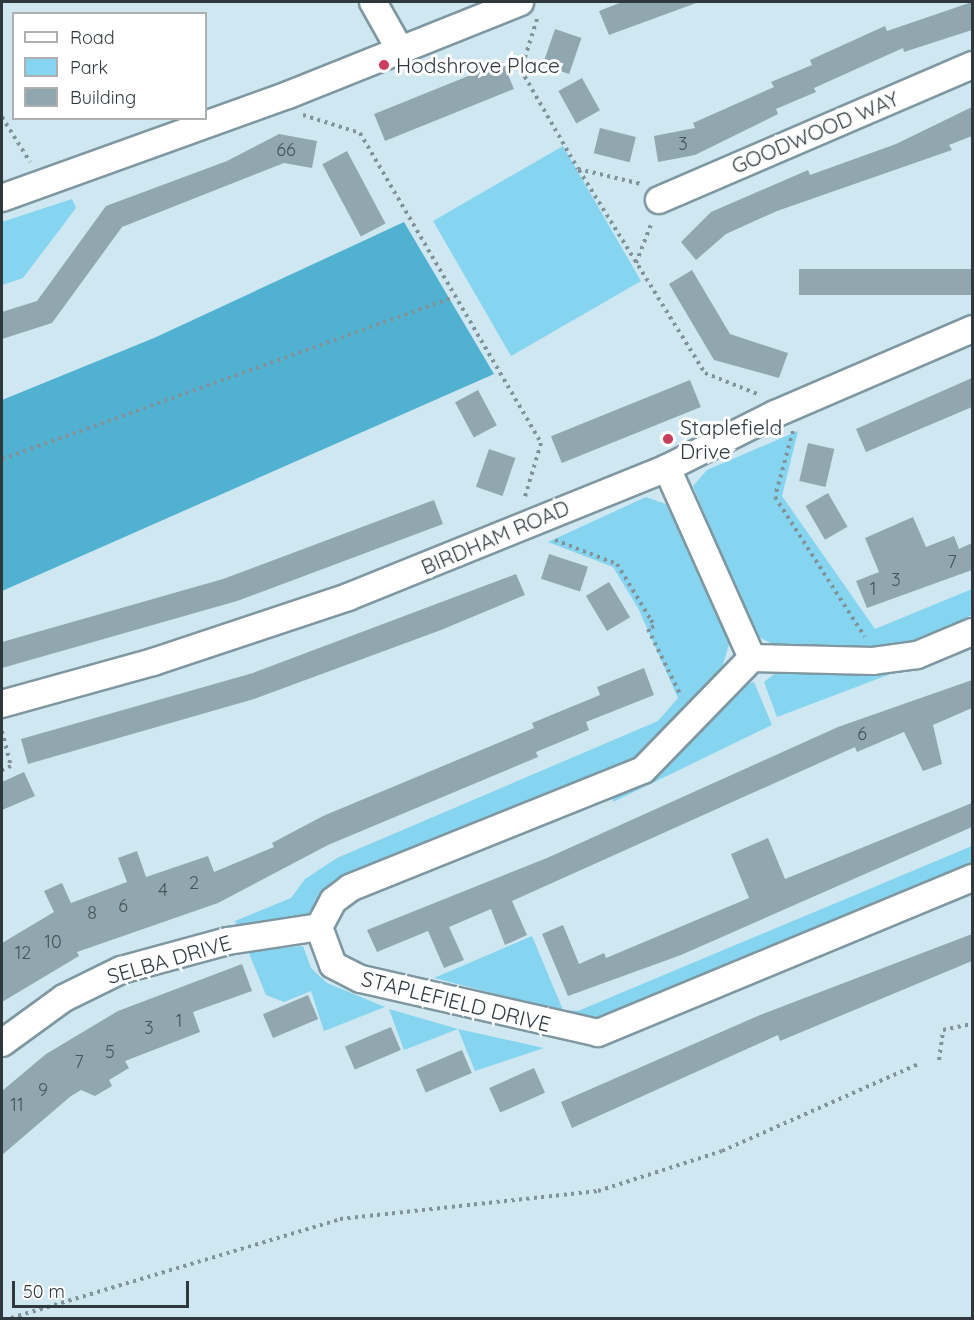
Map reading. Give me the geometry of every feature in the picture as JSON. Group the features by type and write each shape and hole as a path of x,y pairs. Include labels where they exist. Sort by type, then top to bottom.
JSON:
{"street":[{"path":"373,2 400,50"},
{"path":"2,198 288,95 520,2"},
{"name":"GOODWOOD WAY","path":"659,200 972,65"},
{"name":"BIRDHAM ROAD","path":"2,704 153,662 338,601 538,529 775,414 972,329"},
{"path":"667,468 752,658"},
{"path":"319,927 333,901 350,888 643,770 752,658 873,661 917,655 972,632"},
{"name":"STAPLEFIELD DRIVE","path":"319,927 333,965 362,980 598,1033 972,878"},
{"name":"SELBA DRIVE","path":"2,1042 64,998 121,970 228,941 319,927"}],"path":[{"path":"536,22 521,70 578,169 705,373 768,401"},
{"path":"288,95 295,113 360,134 452,298 541,443 523,503 538,529 617,564 654,626 648,629 683,697"},
{"path":"2,117 41,184"},
{"path":"578,169 638,182 659,200 636,263"},
{"path":"2,459 452,298"},
{"path":"794,428 776,497 865,637"},
{"path":"2,731 11,766 2,770"},
{"path":"939,1060 943,1030 972,1024"},
{"path":"11,1318 340,1219 598,1191 722,1151 918,1064"}],"green space":[{"path":"563,146 641,281 511,356 433,221"},
{"path":"72,199 76,208 23,278 2,285 2,222"},
{"path":"798,431 782,496 875,629 972,589 972,615 906,645 877,648 773,644 755,635 693,486 707,470"},
{"path":"646,497 671,506 730,641 722,668 685,706 699,723 739,685 754,682 772,725 613,802 610,772 310,921 239,932 235,921 291,898 305,879 337,858 658,721 678,698 638,608 613,567 548,542"},
{"path":"917,664 777,717 764,682 778,671"},
{"path":"972,846 972,869 592,1029 552,1021 555,1009 434,978 532,936 563,1010 578,1011"},
{"path":"303,946 311,968 327,983 385,1007 324,1031 311,991 284,1002 266,995 248,951"},
{"path":"389,1009 458,1029 404,1050"},
{"path":"458,1029 544,1048 475,1071"}],"shaded area":[{"path":"404,222 494,374 2,591 2,400 154,338"}],"building":[{"path":"622,2 699,2 609,35 599,11"},
{"path":"972,2 972,30 904,52 903,48 814,88 816,92 776,109 778,114 695,155 658,162 654,136 695,128 693,123 774,87 771,82 812,65 810,60 885,26 887,31"},
{"path":"555,29 581,38 569,74 543,65"},
{"path":"503,62 514,89 385,141 374,114"},
{"path":"582,78 600,110 576,123 558,91"},
{"path":"972,107 972,136 949,145 952,150 777,211 726,234 696,260 681,242 711,212 808,170 810,175 896,144"},
{"path":"600,128 636,137 630,162 594,153"},
{"path":"279,134 317,141 312,168 284,163 122,227 52,323 2,339 2,312 37,301 106,206 227,161"},
{"path":"347,151 385,223 361,237 322,164"},
{"path":"799,269 972,269 972,295 799,295"},
{"path":"692,270 730,334 788,353 779,378 714,360 669,284"},
{"path":"972,378 972,407 866,452 856,429"},
{"path":"690,380 701,407 562,463 551,436"},
{"path":"478,390 497,425 474,438 455,402"},
{"path":"808,443 834,449 826,487 799,481"},
{"path":"489,449 515,458 502,496 476,487"},
{"path":"828,493 848,527 825,540 805,506"},
{"path":"434,500 443,524 237,601 2,668 2,642 223,579"},
{"path":"913,517 926,547 954,536 959,549 972,543 972,570 867,608 856,581 879,572 865,538"},
{"path":"549,554 588,567 580,591 541,579"},
{"path":"516,574 525,595 441,630 254,699 28,764 21,739 253,673"},
{"path":"609,582 630,617 607,631 586,596"},
{"path":"644,668 654,695 586,722 589,730 536,752 538,757 328,845 218,903 77,952 79,956 2,1002 2,943 54,912 44,891 62,883 71,903 127,882 118,858 137,851 146,877 208,856 214,872 274,847 272,843 323,816 534,728 532,723 600,695 597,687"},
{"path":"972,680 972,708 933,725 942,764 923,771 904,732 857,752 855,747 512,901 527,935 505,945 491,909 449,927 464,960 444,968 428,931 377,952 367,930 547,858 838,727"},
{"path":"24,772 35,796 2,810 2,782"},
{"path":"972,803 972,827 681,955 568,996 542,934 563,925 579,964 604,953 606,958 749,898 731,854 768,838 785,879"},
{"path":"972,934 972,961 780,1041 778,1035 572,1128 561,1102 760,1015"},
{"path":"242,964 252,991 193,1012 200,1032 125,1061 129,1068 109,1080 112,1086 95,1096 81,1090 71,1096 2,1155 2,1091 46,1054 118,1011"},
{"path":"308,995 318,1019 273,1038 263,1014"},
{"path":"391,1027 401,1050 355,1070 345,1047"},
{"path":"462,1050 472,1073 426,1093 416,1070"},
{"path":"534,1068 545,1093 500,1113 489,1088"}],"place":[{"name":"Hodshrove Place","path":"384,65"},
{"name":"Staplefield Drive","path":"668,439"}]}
